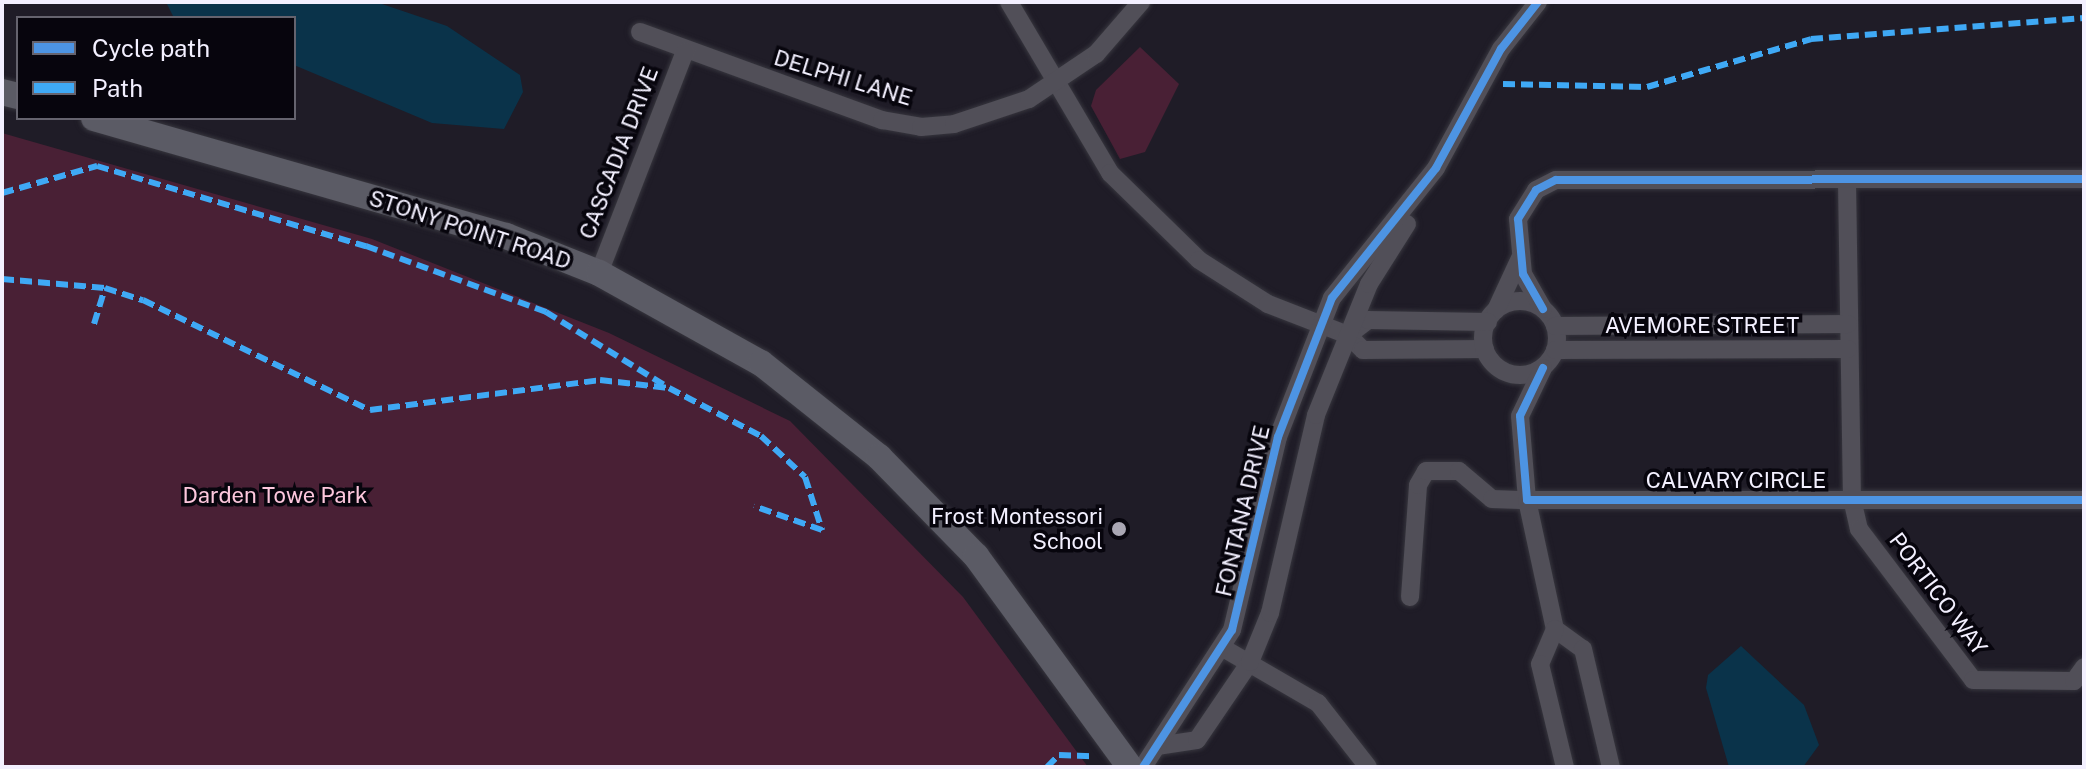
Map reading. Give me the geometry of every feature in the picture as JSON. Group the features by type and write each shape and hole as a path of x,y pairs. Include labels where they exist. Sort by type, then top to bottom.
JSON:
{"main road":[{"name":"STONY POINT ROAD","path":"101,120 452,219 599,273 761,363 879,457 1005,590 1130,767"}],"street":[{"path":"1009,2 1101,161 1160,228 1248,293 1348,335 1363,350 1490,357 1524,376 1543,368"},
{"name":"DELPHI LANE","path":"640,32 685,51 921,127 1008,109 1054,84 1096,54 1141,2"},
{"name":"FONTANA DRIVE","path":"1143,767 1223,648 1244,593 1277,440 1332,298 1436,168 1501,49 1538,2"},
{"name":"CASCADIA DRIVE","path":"599,273 685,51"},
{"path":"1157,746 1197,740 1250,662 1270,613 1316,415 1348,335 1436,168"},
{"path":"1520,416 1555,350 1555,326 1543,309 1520,258 1518,219 1536,190 1556,180 1847,182 2084,179"},
{"name":"PORTICO WAY","path":"1847,182 1852,499 1859,529 1973,680 2074,681 2084,667"},
{"path":"1520,258 1491,317 1490,357 1520,416 1527,500 1555,629 1540,664 1565,767"},
{"path":"1348,335 1368,320 1491,317 1522,301 1543,309"},
{"name":"AVEMORE STREET","path":"1555,326 1848,324"},
{"name":"AVEMORE STREET","path":"1555,350 1848,349"},
{"name":"CALVARY CIRCLE","path":"1410,597 1418,485 1426,471 1459,471 1492,499 2084,500"},
{"path":"1555,629 1583,649 1611,767"},
{"path":"1223,648 1318,703 1368,767"}],"green space":[{"path":"1140,47 1179,84 1145,152 1120,159 1091,106 1096,90"},
{"name":"Darden Towe Park","path":"2,133 372,239 609,333 790,421 963,597 1088,767 2,767"}],"water":[{"path":"166,2 376,2 447,26 520,75 523,92 504,129 432,123 296,66 296,16 173,16"},
{"path":"1741,646 1804,705 1819,745 1803,767 1729,767 1706,688 1708,675"}],"marked path":[{"path":"1503,84 1647,87 1811,39 2084,18"},
{"path":"2,193 97,166 366,246 546,312 666,386"},
{"path":"2,279 105,288 143,300 370,410 600,380 669,388 761,436 805,477 822,530 754,506"},
{"path":"94,324 105,288"},
{"path":"1047,767 1059,755 1092,756"}],"cycle path":[{"path":"1143,767 1232,630 1278,437 1332,298 1436,168 1501,49 1538,2"},
{"path":"1543,309 1523,274 1518,219 1536,190 1556,180 2084,179"},
{"path":"1543,368 1520,416 1527,500 2084,500"}],"place":[{"name":"Frost Montessori School","path":"1119,529"}]}
